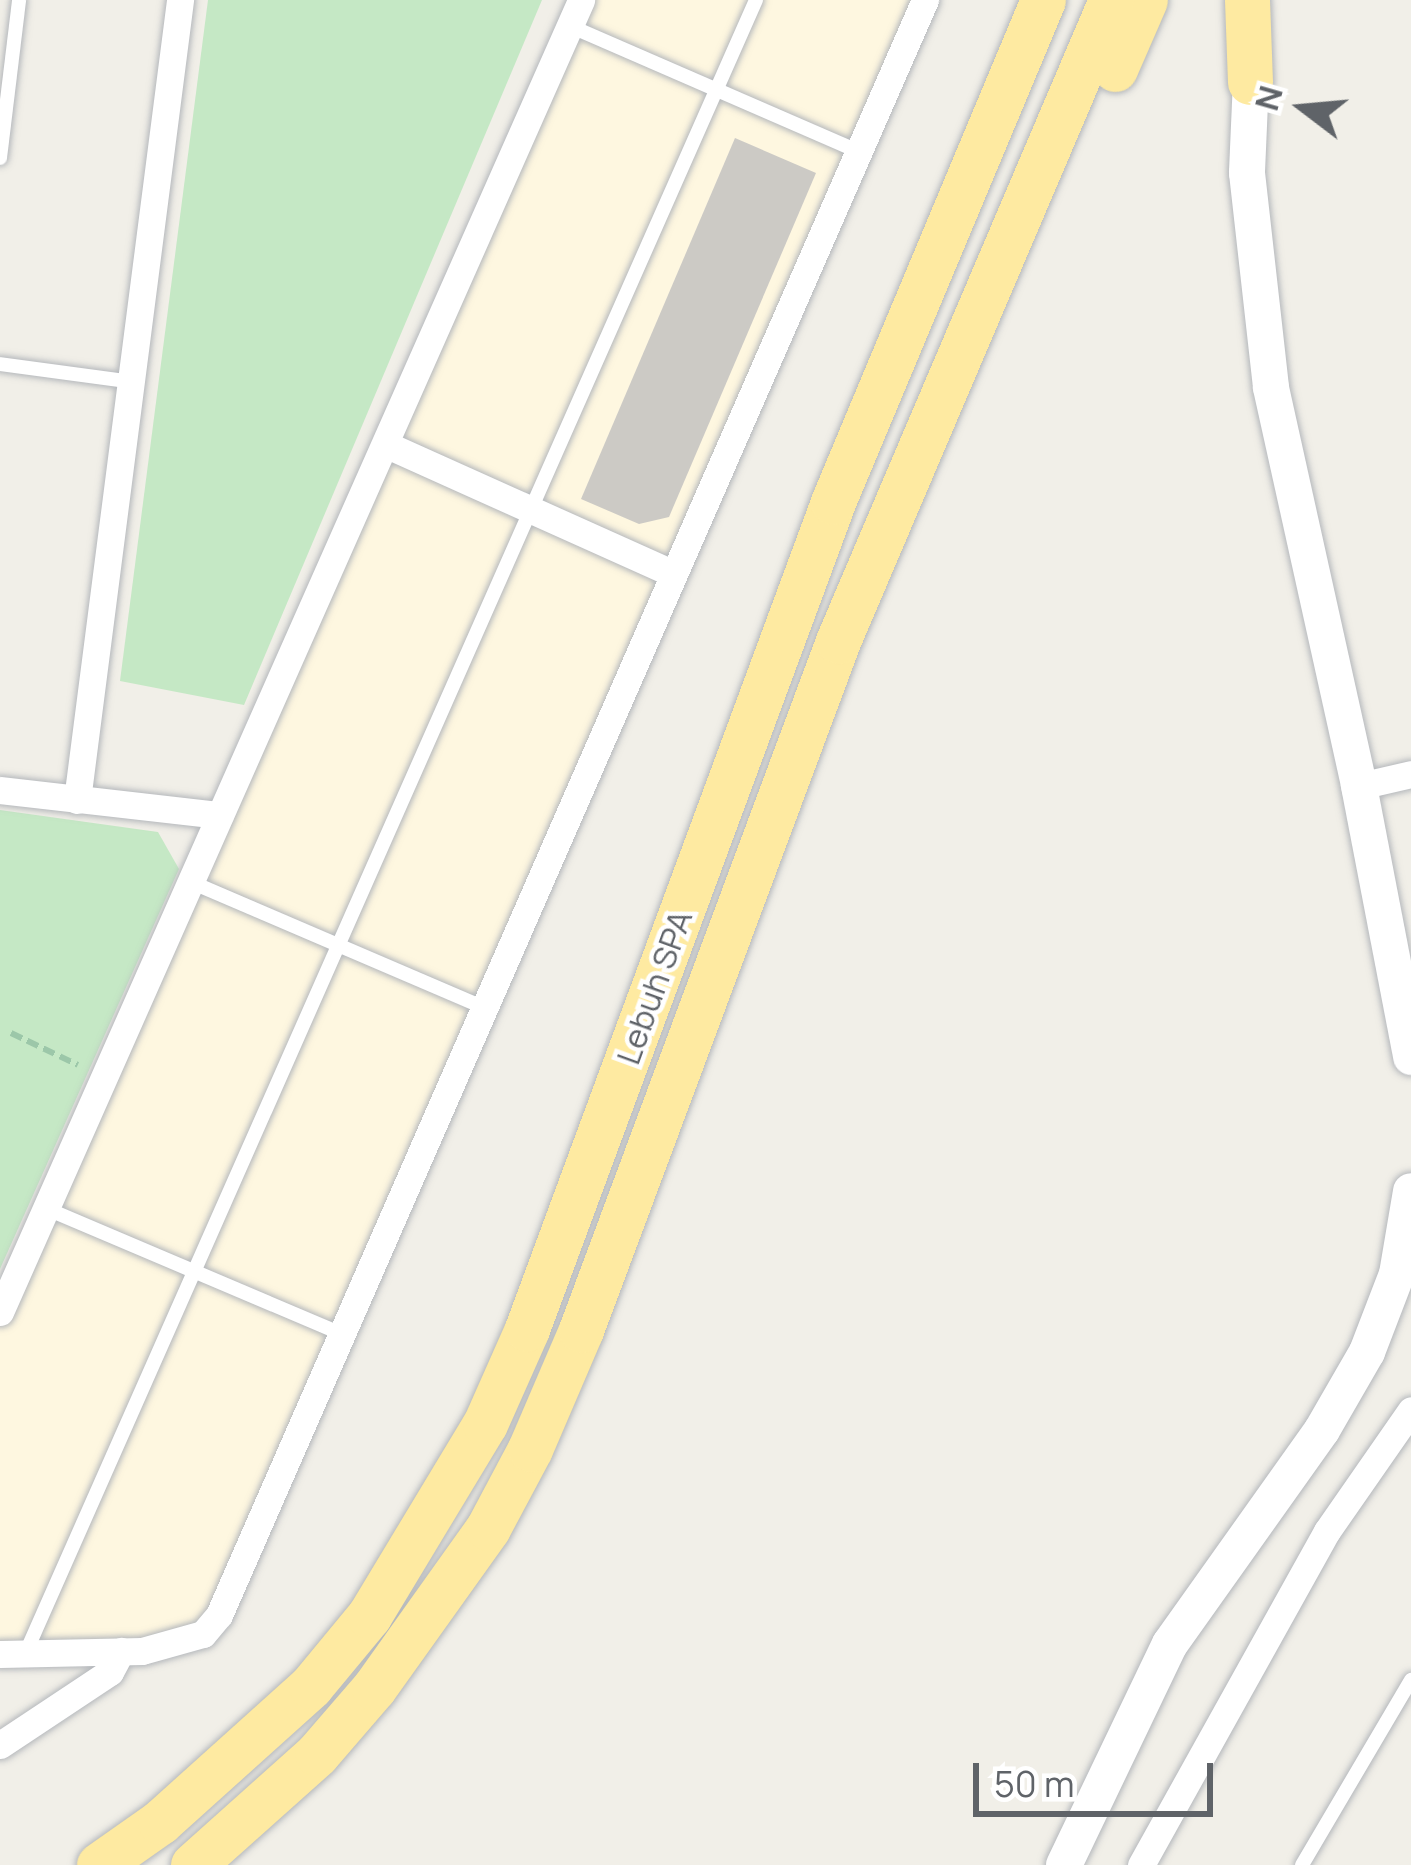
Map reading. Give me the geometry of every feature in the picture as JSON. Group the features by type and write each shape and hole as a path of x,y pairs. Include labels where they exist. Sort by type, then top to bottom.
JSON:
{"highway":[{"name":"Lebuh SPA","path":"99,1865 160,1822 311,1686 391,1583 485,1424 527,1329 833,502 1043,0"},
{"name":"Lebuh SPA","path":"193,1865 317,1754 374,1688 488,1528 530,1449 581,1330 821,684 1111,0"},
{"path":"924,449 1029,267 1145,0"},
{"path":"1247,0 1250,82"}],"street":[{"path":"77,800 180,0"},
{"path":"13,1653 122,1651 203,1634 219,1615 481,1006 925,0"},
{"path":"1257,0 1247,173 1271,388 1359,786 1411,1057"},
{"path":"0,1312 576,13"},
{"path":"388,445 672,573"},
{"path":"1359,786 1411,774"},
{"path":"0,790 220,814"},
{"path":"1064,1865 1170,1644 1322,1430 1366,1352 1397,1274 1411,1191"},
{"path":"1141,1865 1327,1531 1411,1410"},
{"path":"0,1744 110,1672 122,1651"}],"lane":[{"path":"0,158 19,0"},
{"path":"13,1653 195,1270 756,0"},
{"path":"576,13 717,89 858,151"},
{"path":"0,364 133,382"},
{"path":"191,883 481,1006"},
{"path":"45,1208 339,1333"},
{"path":"1302,1865 1411,1680"}],"path":[{"path":"11,1033 103,1077"}],"shaded area":[{"path":"581,0 925,0 203,1634 0,1654 0,1312"}],"green space":[{"path":"208,0 542,0 244,705 120,681"},
{"path":"0,810 158,832 179,869 0,1269"}],"building":[{"path":"735,138 816,173 669,517 639,524 581,499"}]}
